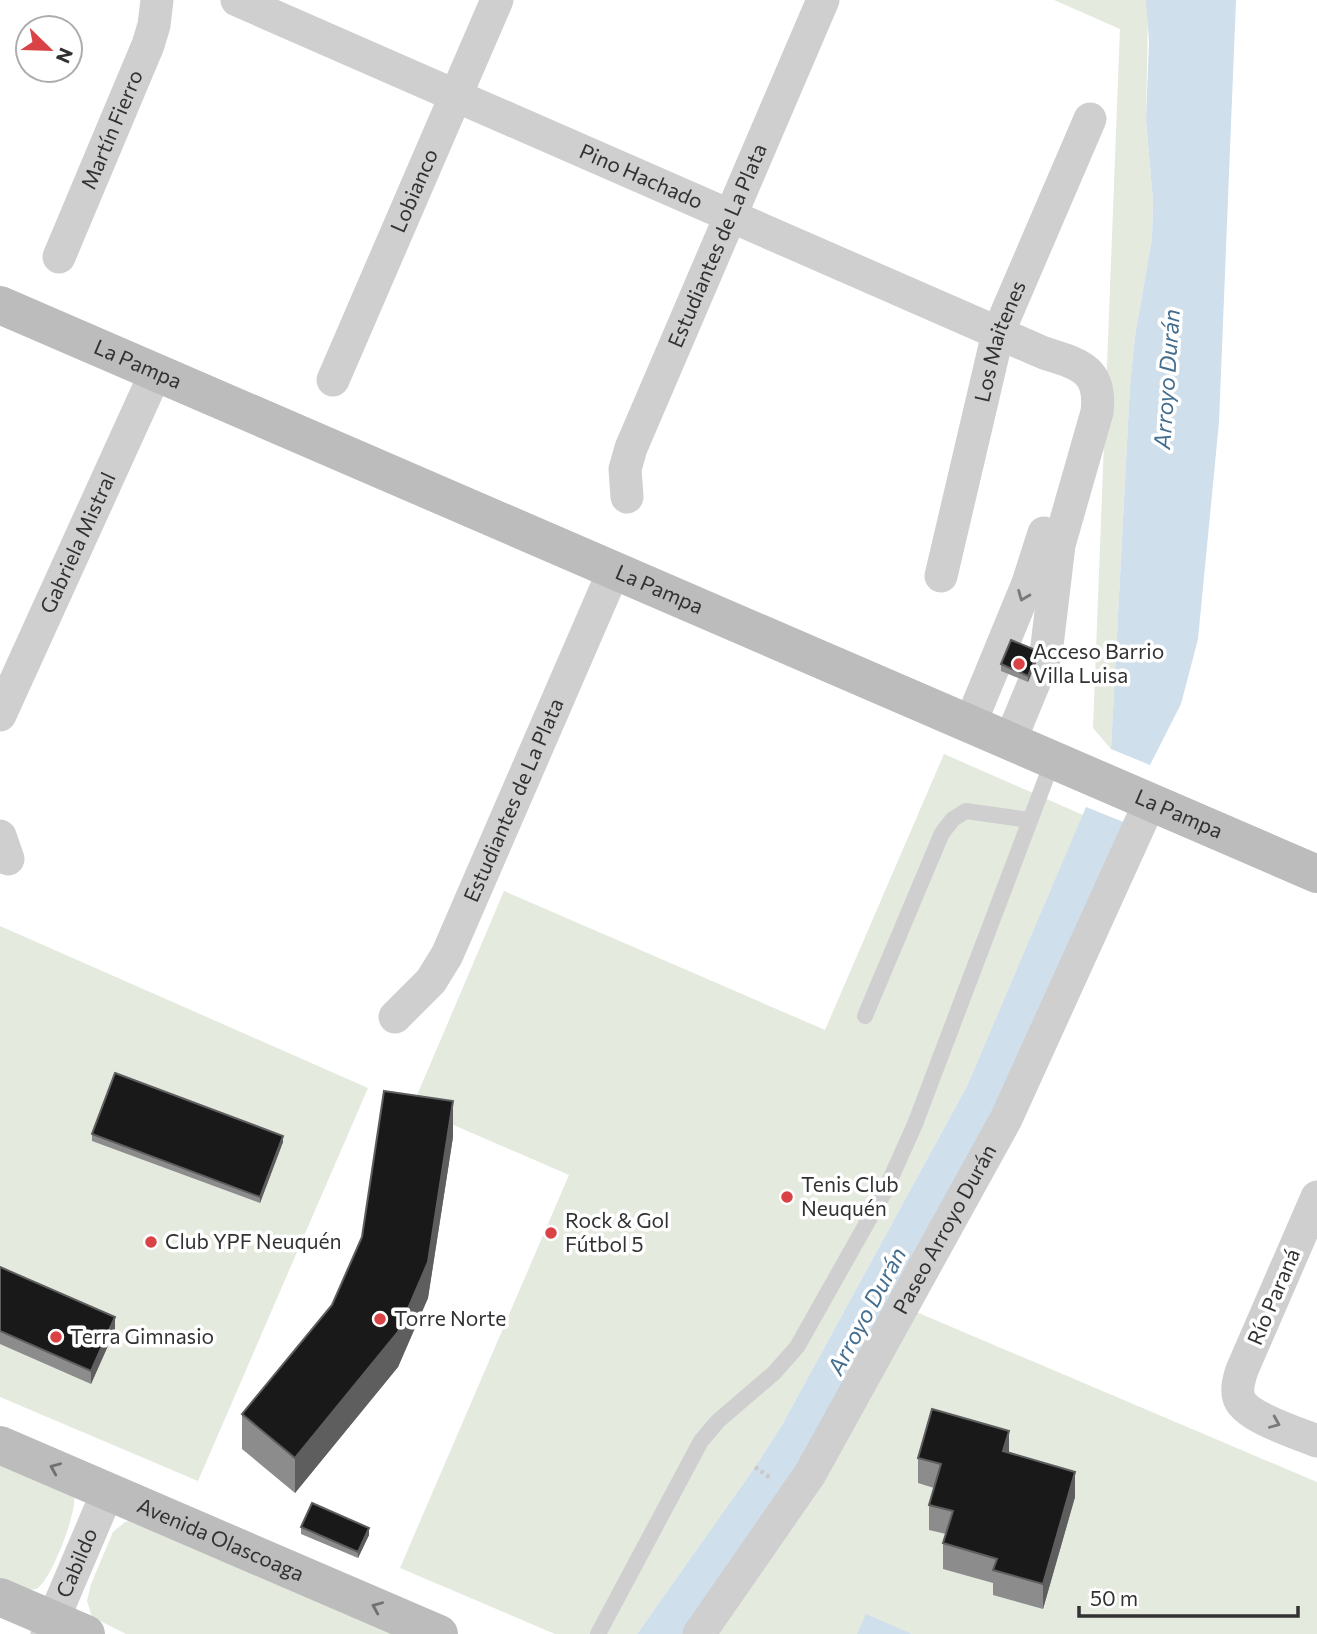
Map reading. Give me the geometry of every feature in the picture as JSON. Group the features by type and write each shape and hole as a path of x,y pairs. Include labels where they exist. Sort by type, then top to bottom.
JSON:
{"street":[{"name":"Martín Fierro","path":"59,257 148,46 157,0"},
{"name":"Pino Hachado","path":"237,0 1044,353"},
{"name":"Lobianco","path":"332,380 497,0"},
{"name":"Estudiantes de La Plata","path":"627,497 625,469 631,448 822,0"},
{"name":"Los Maitenes","path":"941,576 998,333 1090,119"},
{"name":"La Pampa","path":"0,305 1317,874"},
{"path":"1030,750 1042,688 1059,545 1097,412 1098,393 1093,378 1082,367 1044,353"},
{"path":"970,724 1034,565 1077,409 1077,391 1071,376 1044,353"},
{"name":"Gabriela Mistral","path":"0,715 156,372"},
{"name":"Estudiantes de La Plata","path":"395,1017 431,981 447,955 614,570"},
{"name":"Paseo Arroyo Durán","path":"699,1634 810,1474 1001,1128 1150,802"},
{"name":"Río Paraná","path":"1317,1197 1242,1370 1237,1389 1239,1398 1250,1412 1317,1441"},
{"name":"Avenida Olascoaga","path":"0,1445 439,1634"},
{"name":"Cabildo","path":"62,1629 108,1491"},
{"path":"0,1597 62,1629"}],"lane":[{"path":"598,1634 701,1441 718,1421 775,1373 797,1348 885,1191 915,1124 1029,820 1030,750"},
{"path":"865,1016 942,834 953,819 966,811 1029,820"}],"shaded area":[{"path":"1054,0 1146,0 1148,13 1146,120 1153,201 1152,238 1135,336 1130,385 1111,749 1093,728 1120,29"},
{"name":"Tenis Club Neuquén","path":"944,754 1083,815 967,1086 782,1425 755,1467 637,1634 555,1634 400,1568 569,1175 412,1107 504,891 825,1030"},
{"name":"Club YPF Neuquén","path":"0,926 368,1088 198,1481 0,1397"},
{"path":"914,1311 1317,1482 1317,1634 713,1634"},
{"path":"0,1458 74,1496 72,1516 62,1546 42,1584 36,1589 23,1588 0,1579"},
{"path":"132,1520 405,1634 126,1634 92,1617 87,1601 91,1584 113,1532"}],"water":[{"name":"Arroyo Durán","path":"1146,0 1236,0 1219,422 1198,639 1181,704 1150,765 1111,749 1130,385 1135,336 1152,238 1153,201 1146,120 1149,41"},
{"name":"Arroyo Durán","path":"1086,807 1126,823 998,1110 814,1449 685,1634 637,1634 782,1425 967,1086"},
{"path":"866,1614 912,1634 857,1634"}],"building":[{"name":"Acceso Barrio Villa Luisa","path":"1011,640 1038,651 1028,676 1001,664"},
{"path":"115,1073 283,1136 260,1197 92,1134"},
{"name":"Torre Norte","path":"384,1091 453,1101 428,1262 398,1332 295,1458 242,1414 332,1305 362,1237"},
{"name":"Terra Gimnasio","path":"0,1267 115,1317 91,1371 0,1331"},
{"path":"932,1409 1009,1431 1003,1451 1075,1472 1043,1584 993,1570 997,1559 943,1543 953,1511 929,1505 941,1464 918,1458"},
{"path":"312,1503 369,1528 358,1552 301,1527"}],"place":[{"name":"Acceso Barrio Villa Luisa","path":"1019,664"},
{"name":"Tenis Club Neuquén","path":"787,1197"},
{"name":"Rock & Gol Fútbol 5","path":"551,1233"},
{"name":"Club YPF Neuquén","path":"151,1242"},
{"name":"Torre Norte","path":"380,1319"},
{"name":"Terra Gimnasio","path":"56,1337"}]}
